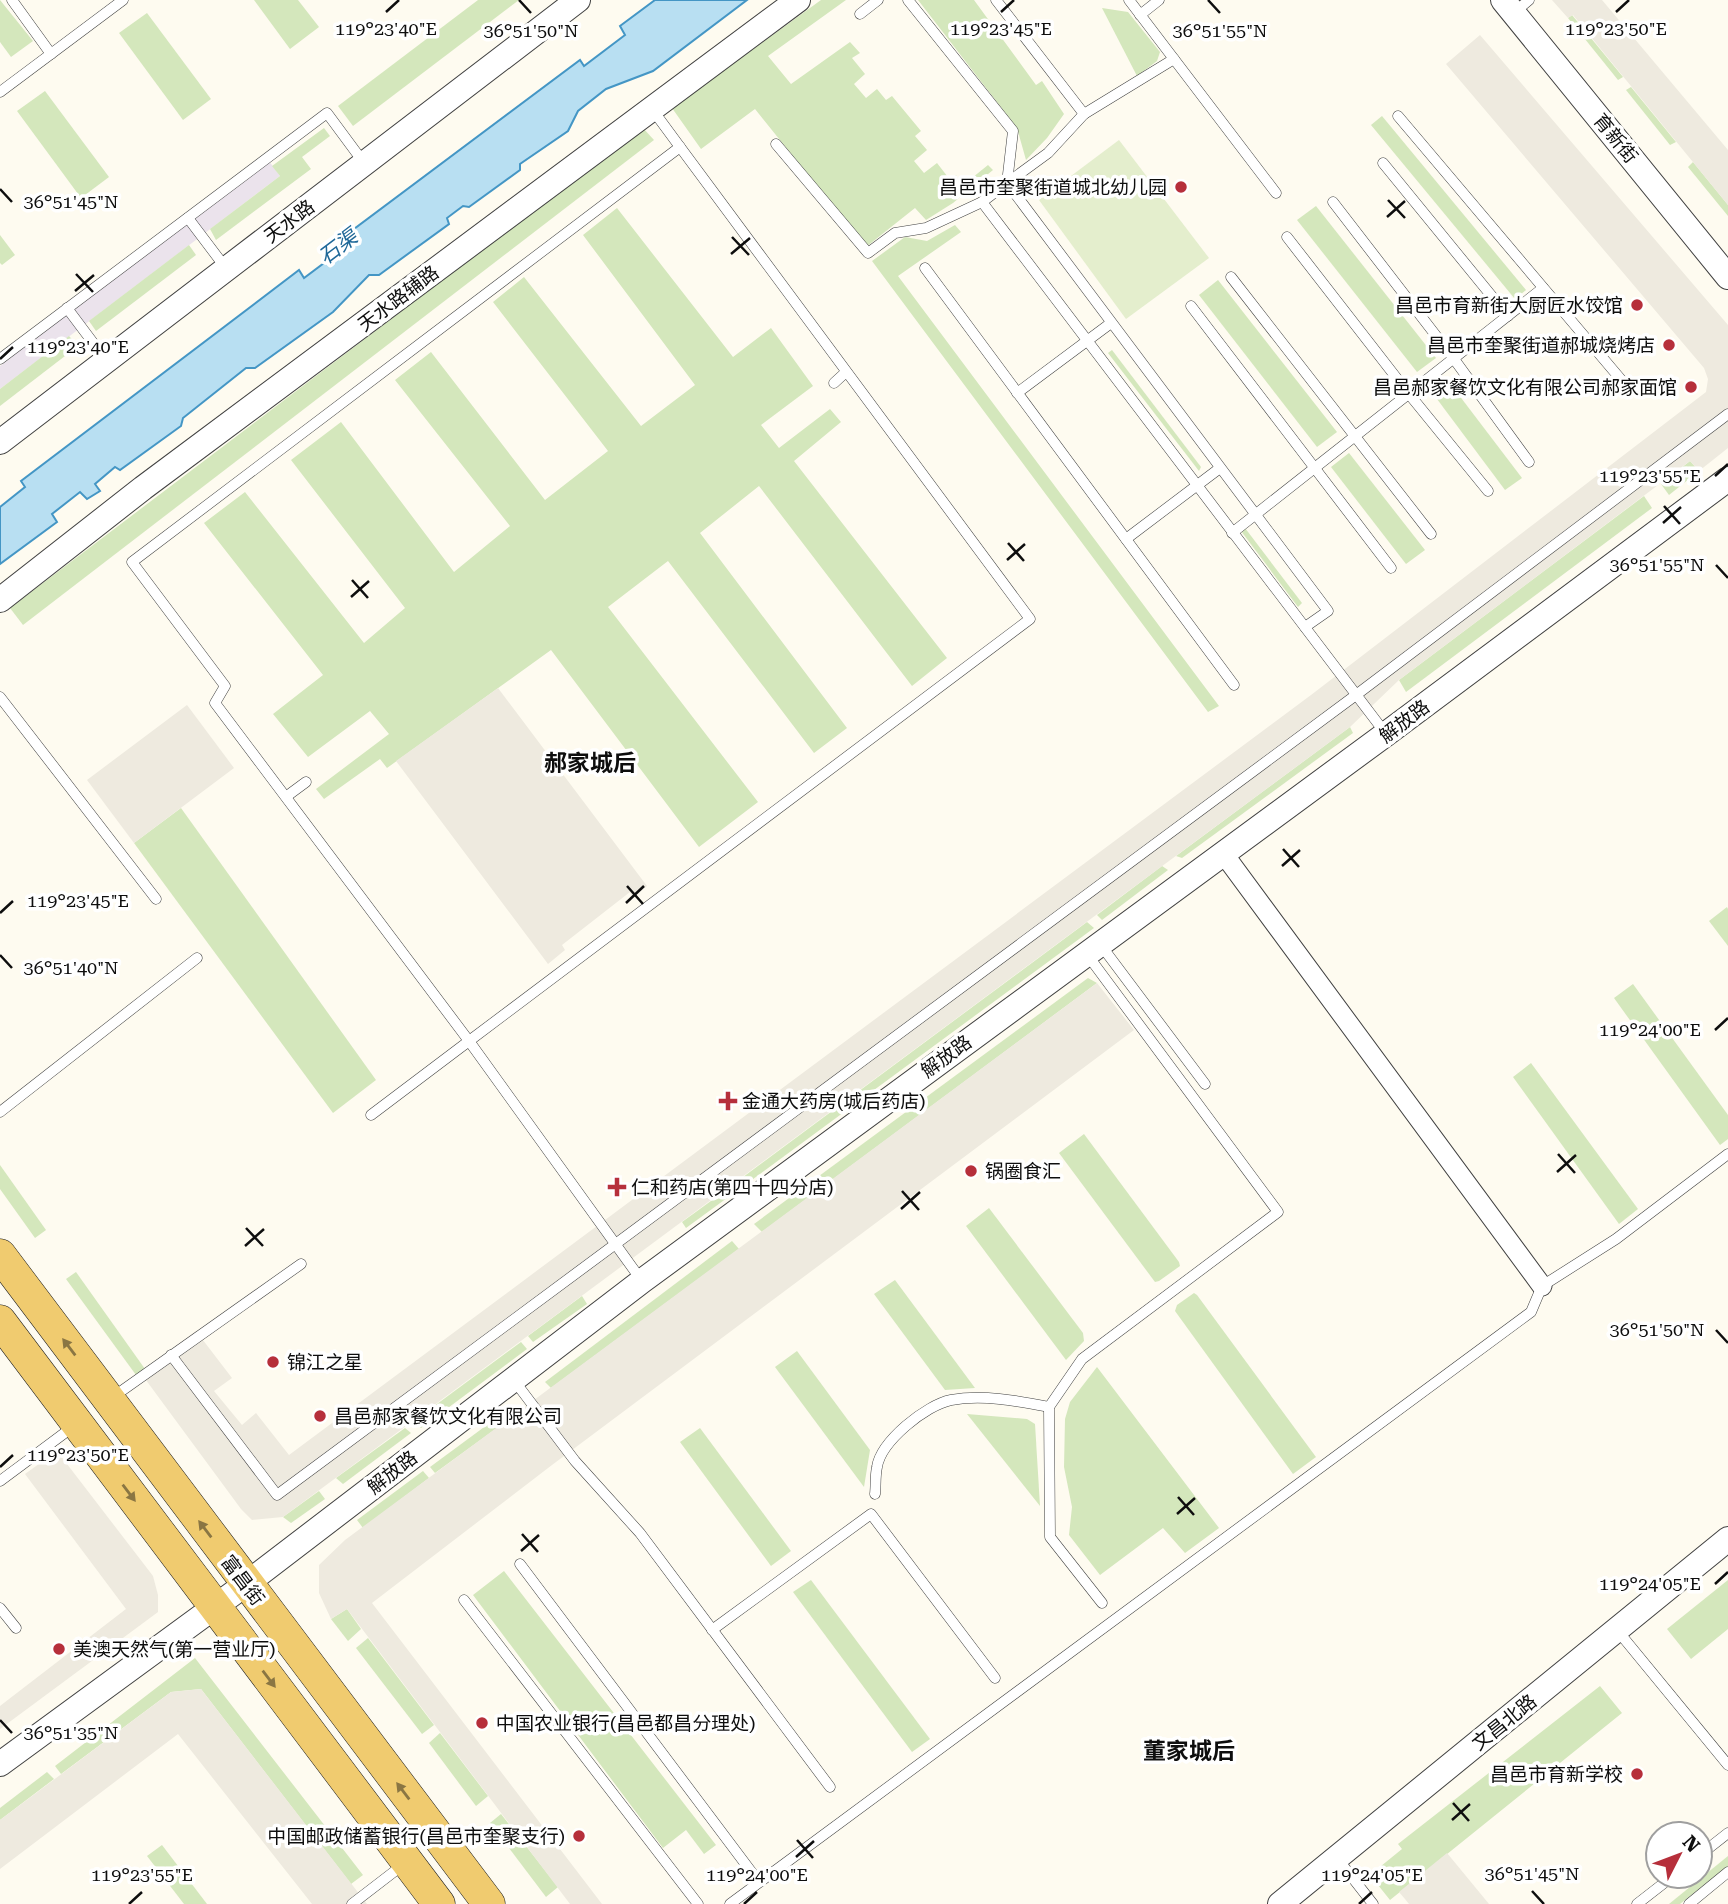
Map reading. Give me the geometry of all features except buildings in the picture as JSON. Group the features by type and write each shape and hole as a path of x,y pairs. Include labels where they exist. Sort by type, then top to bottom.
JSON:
{"main road":[{"name":"富昌街","path":"0,1255 489,1904"},
{"name":"富昌街","path":"0,1321 439,1904"}],"street":[{"name":"天水路辅路","path":"0,600 143,488 798,0"},
{"name":"天水路","path":"0,442 575,1"},
{"name":"育新街","path":"1516,4 1728,277"},
{"name":"解放路","path":"0,1764 246,1584 642,1280 1386,734 1728,479"},
{"path":"1223,853 1542,1286"},
{"name":"文昌北路","path":"1280,1904 1728,1539"}],"lane":[{"path":"12,0 51,54"},
{"path":"0,92 123,0"},
{"path":"860,14 878,0"},
{"path":"908,0 1013,131 1007,183 1328,611 1305,627"},
{"path":"996,0 1084,114"},
{"path":"1129,0 1276,193"},
{"path":"1140,15 1159,0"},
{"path":"776,144 868,253 895,233 926,228 982,202 1048,153 1084,114 1174,59"},
{"path":"371,1115 1030,619 652,109"},
{"path":"0,359 327,113 364,163"},
{"path":"1398,117 1629,389"},
{"path":"642,1280 469,1041 215,703 225,686 132,562 680,147"},
{"path":"1383,163 1507,316"},
{"path":"982,202 1386,734"},
{"path":"1334,202 1529,462"},
{"path":"188,218 226,269"},
{"path":"1287,237 1488,491"},
{"path":"925,268 1234,685"},
{"path":"1231,277 1431,534"},
{"path":"1232,533 1543,288"},
{"path":"1191,306 1391,568"},
{"path":"67,308 106,360"},
{"path":"1017,393 1111,323"},
{"path":"834,383 846,372"},
{"path":"171,1355 277,1495 1356,695 1728,414"},
{"path":"1126,539 1220,468"},
{"path":"0,697 156,899"},
{"path":"287,796 306,782"},
{"path":"1093,948 1205,1084"},
{"path":"1093,948 1278,1212 1082,1359 1049,1407 1050,1537 1102,1603"},
{"path":"0,1112 197,958"},
{"path":"730,1904 1531,1312 1542,1286 1616,1239 1728,1154"},
{"path":"109,1401 300,1264"},
{"path":"513,1379 575,1461 640,1533 830,1787"},
{"path":"876,1494 877,1464 898,1433 921,1413 950,1400 983,1398 1049,1407"},
{"path":"0,1481 77,1424"},
{"path":"712,1630 871,1514 995,1678"},
{"path":"520,1564 759,1882"},
{"path":"464,1600 698,1904"},
{"path":"0,1608 16,1628"},
{"path":"1617,1630 1728,1765"},
{"path":"1714,1844 1728,1833"},
{"path":"1337,1858 1373,1904"},
{"path":"352,1904 407,1862"},
{"path":"1690,1904 1728,1872"},
{"path":"1637,1904 1655,1890"}],"shaded area":[{"path":"1552,0 1602,0 1728,150 1728,205 1573,15 1568,18"},
{"path":"1480,35 1728,325 1728,448 1699,471 1690,461 1399,680 1350,727 283,1517 252,1520 241,1509 140,1372 196,1331 232,1378 214,1391 242,1425 256,1413 289,1455 1311,695 1706,392 1708,379 1704,368 1446,64"},
{"path":"269,161 280,176 0,389 0,366"},
{"path":"498,688 647,886 633,897 630,892 562,945 565,950 548,964 396,761"},
{"path":"187,705 234,768 134,843 87,780"},
{"path":"1097,983 1134,1030 552,1465 372,1603 602,1904 570,1904 347,1609 331,1619 319,1593 319,1565 345,1540"},
{"path":"57,1451 153,1576 158,1595 158,1612 0,1729 0,1706 126,1609 25,1474"},
{"path":"201,1689 367,1904 312,1904 178,1734 0,1869 0,1820 171,1692"},
{"path":"1447,1853 1489,1904 1409,1904 1399,1892"}],"green space":[{"path":"0,0 33,41 11,57 0,42"},
{"path":"254,0 298,0 319,27 290,49"},
{"path":"478,0 519,0 353,126 338,106"},
{"path":"821,0 846,0 768,56 791,84 850,42 860,53 852,58 865,74 854,84 866,98 877,89 886,100 892,96 921,131 915,136 927,150 914,161 924,173 937,163 951,181 956,175 962,186 988,165 993,170 953,203 926,220 915,208 866,247 755,109 701,149 672,108"},
{"path":"918,0 974,0 1036,85 1042,81 1064,114 1047,138 1026,160 1017,128"},
{"path":"1102,8 1128,12 1160,52 1157,61 1137,76"},
{"path":"147,13 211,99 183,120 119,33"},
{"path":"1572,15 1623,77 1618,80 1568,18"},
{"path":"1631,87 1676,142 1670,145 1626,90"},
{"path":"45,91 109,177 81,198 17,111"},
{"path":"1382,116 1526,290 1515,299 1371,125"},
{"path":"324,128 330,136 302,157 311,169 216,240 210,229 280,176 272,166"},
{"path":"643,128 654,140 23,625 10,608"},
{"path":"1119,140 1209,258 1126,319 1039,200"},
{"path":"1693,162 1728,205 1728,216 1688,167"},
{"path":"1316,206 1436,358 1417,372 1297,220"},
{"path":"617,208 733,357 771,328 813,386 761,425 779,448 830,409 841,422 794,461 947,658 912,686 759,486 700,533 847,728 814,753 668,561 608,607 758,802 699,847 551,650 387,768 380,759 324,799 316,789 389,734 370,711 308,757 273,714 323,675 204,523 245,492 364,643 405,608 291,460 341,422 454,572 510,526 395,380 431,352 545,500 608,451 493,302 524,277 641,426 695,385 583,235"},
{"path":"955,225 961,232 898,276 1219,706 1208,712 872,261 905,237 927,241"},
{"path":"0,235 15,255 2,265 0,263"},
{"path":"189,245 196,255 96,331 89,321"},
{"path":"1218,280 1337,432 1317,447 1199,295"},
{"path":"69,336 78,346 0,406 0,389"},
{"path":"1112,350 1201,467 1199,471 1108,353"},
{"path":"1449,382 1522,478 1505,490 1434,395"},
{"path":"1349,453 1425,550 1406,564 1331,467"},
{"path":"1690,461 1699,471 1669,495 1661,484"},
{"path":"1644,496 1652,508 1406,692 1399,680"},
{"path":"1245,528 1302,603 1298,607 1241,531"},
{"path":"1350,727 1353,733 1182,858 1176,856"},
{"path":"181,808 376,1080 333,1113 134,843"},
{"path":"1162,866 1168,870 1102,920 1097,915"},
{"path":"1727,907 1728,909 1728,946 1709,921"},
{"path":"1087,922 1094,928 741,1188 735,1183"},
{"path":"1088,978 1097,983 762,1232 754,1224"},
{"path":"1633,984 1728,1115 1728,1139 1720,1145 1614,998"},
{"path":"1531,1063 1638,1209 1619,1224 1513,1077"},
{"path":"1084,1134 1179,1262 1180,1266 1159,1281 1155,1282 1059,1153"},
{"path":"0,1165 46,1230 35,1238 0,1189"},
{"path":"722,1193 727,1198 686,1228 682,1222"},
{"path":"989,1208 1083,1333 1084,1341 1066,1360 966,1226"},
{"path":"732,1241 739,1249 551,1388 545,1382"},
{"path":"76,1272 145,1369 136,1375 66,1279"},
{"path":"895,1280 975,1388 945,1390 874,1294"},
{"path":"1194,1293 1316,1457 1293,1474 1175,1311 1177,1305"},
{"path":"582,1296 587,1304 533,1342 528,1336"},
{"path":"521,1342 527,1349 421,1428 414,1421"},
{"path":"797,1351 870,1450 864,1487 775,1367"},
{"path":"1097,1367 1219,1528 1185,1553 1163,1528 1100,1575 1069,1535 1072,1507 1064,1467 1065,1419 1070,1402"},
{"path":"514,1405 519,1412 435,1473 430,1467"},
{"path":"967,1414 1027,1419 1035,1424 1040,1506"},
{"path":"405,1428 411,1433 343,1484 336,1478"},
{"path":"700,1428 791,1551 771,1566 680,1442"},
{"path":"423,1471 429,1478 363,1528 357,1520"},
{"path":"319,1491 325,1499 291,1523 283,1517"},
{"path":"504,1571 716,1845 704,1854 686,1830 663,1848 473,1595"},
{"path":"811,1580 930,1739 912,1752 793,1592"},
{"path":"1728,1580 1728,1629 1691,1659 1667,1629"},
{"path":"347,1609 361,1629 348,1641 331,1619"},
{"path":"368,1638 434,1725 422,1734 356,1648"},
{"path":"195,1658 363,1875 351,1884 201,1689 171,1692 61,1774 55,1766"},
{"path":"1600,1686 1622,1713 1390,1900 1370,1875 1402,1849 1398,1844"},
{"path":"440,1733 488,1796 476,1806 429,1743"},
{"path":"47,1772 54,1779 0,1820 0,1808"},
{"path":"501,1814 558,1887 546,1897 490,1823"},
{"path":"162,1845 207,1904 184,1904 147,1856"},
{"path":"1728,1856 1728,1866 1714,1877 1714,1867"},
{"path":"1686,1890 1698,1890 1680,1904 1669,1904"}],"water":[{"name":"石渠","path":"655,0 747,0 653,71 606,89 578,111 568,131 520,164 520,170 469,207 463,206 447,218 449,224 379,275 369,275 333,312 255,368 246,368 183,418 181,426 120,470 115,467 95,484 100,491 87,499 80,492 52,514 57,522 0,564 0,507 25,487 21,481 299,270 304,278 340,251 334,244 580,60 584,66 625,35 620,26"}],"place":[{"name":"昌邑市奎聚街道城北幼儿园","path":"1181,187"},
{"name":"昌邑市育新街大厨匠水饺馆","path":"1637,305"},
{"name":"昌邑市奎聚街道郝城烧烤店","path":"1669,345"},
{"name":"昌邑郝家餐饮文化有限公司郝家面馆","path":"1691,387"},
{"name":"金通大药房(城后药店)","path":"728,1101"},
{"name":"锅圈食汇","path":"971,1171"},
{"name":"仁和药店(第四十四分店)","path":"617,1187"},
{"name":"锦江之星","path":"273,1362"},
{"name":"昌邑郝家餐饮文化有限公司","path":"320,1416"},
{"name":"美澳天然气(第一营业厅)","path":"59,1649"},
{"name":"中国农业银行(昌邑都昌分理处)","path":"482,1723"},
{"name":"昌邑市育新学校","path":"1637,1774"},
{"name":"中国邮政储蓄银行(昌邑市奎聚支行)","path":"579,1836"}],"district":[{"name":"郝家城后","path":"590,763"},
{"name":"董家城后","path":"1189,1751"}]}
